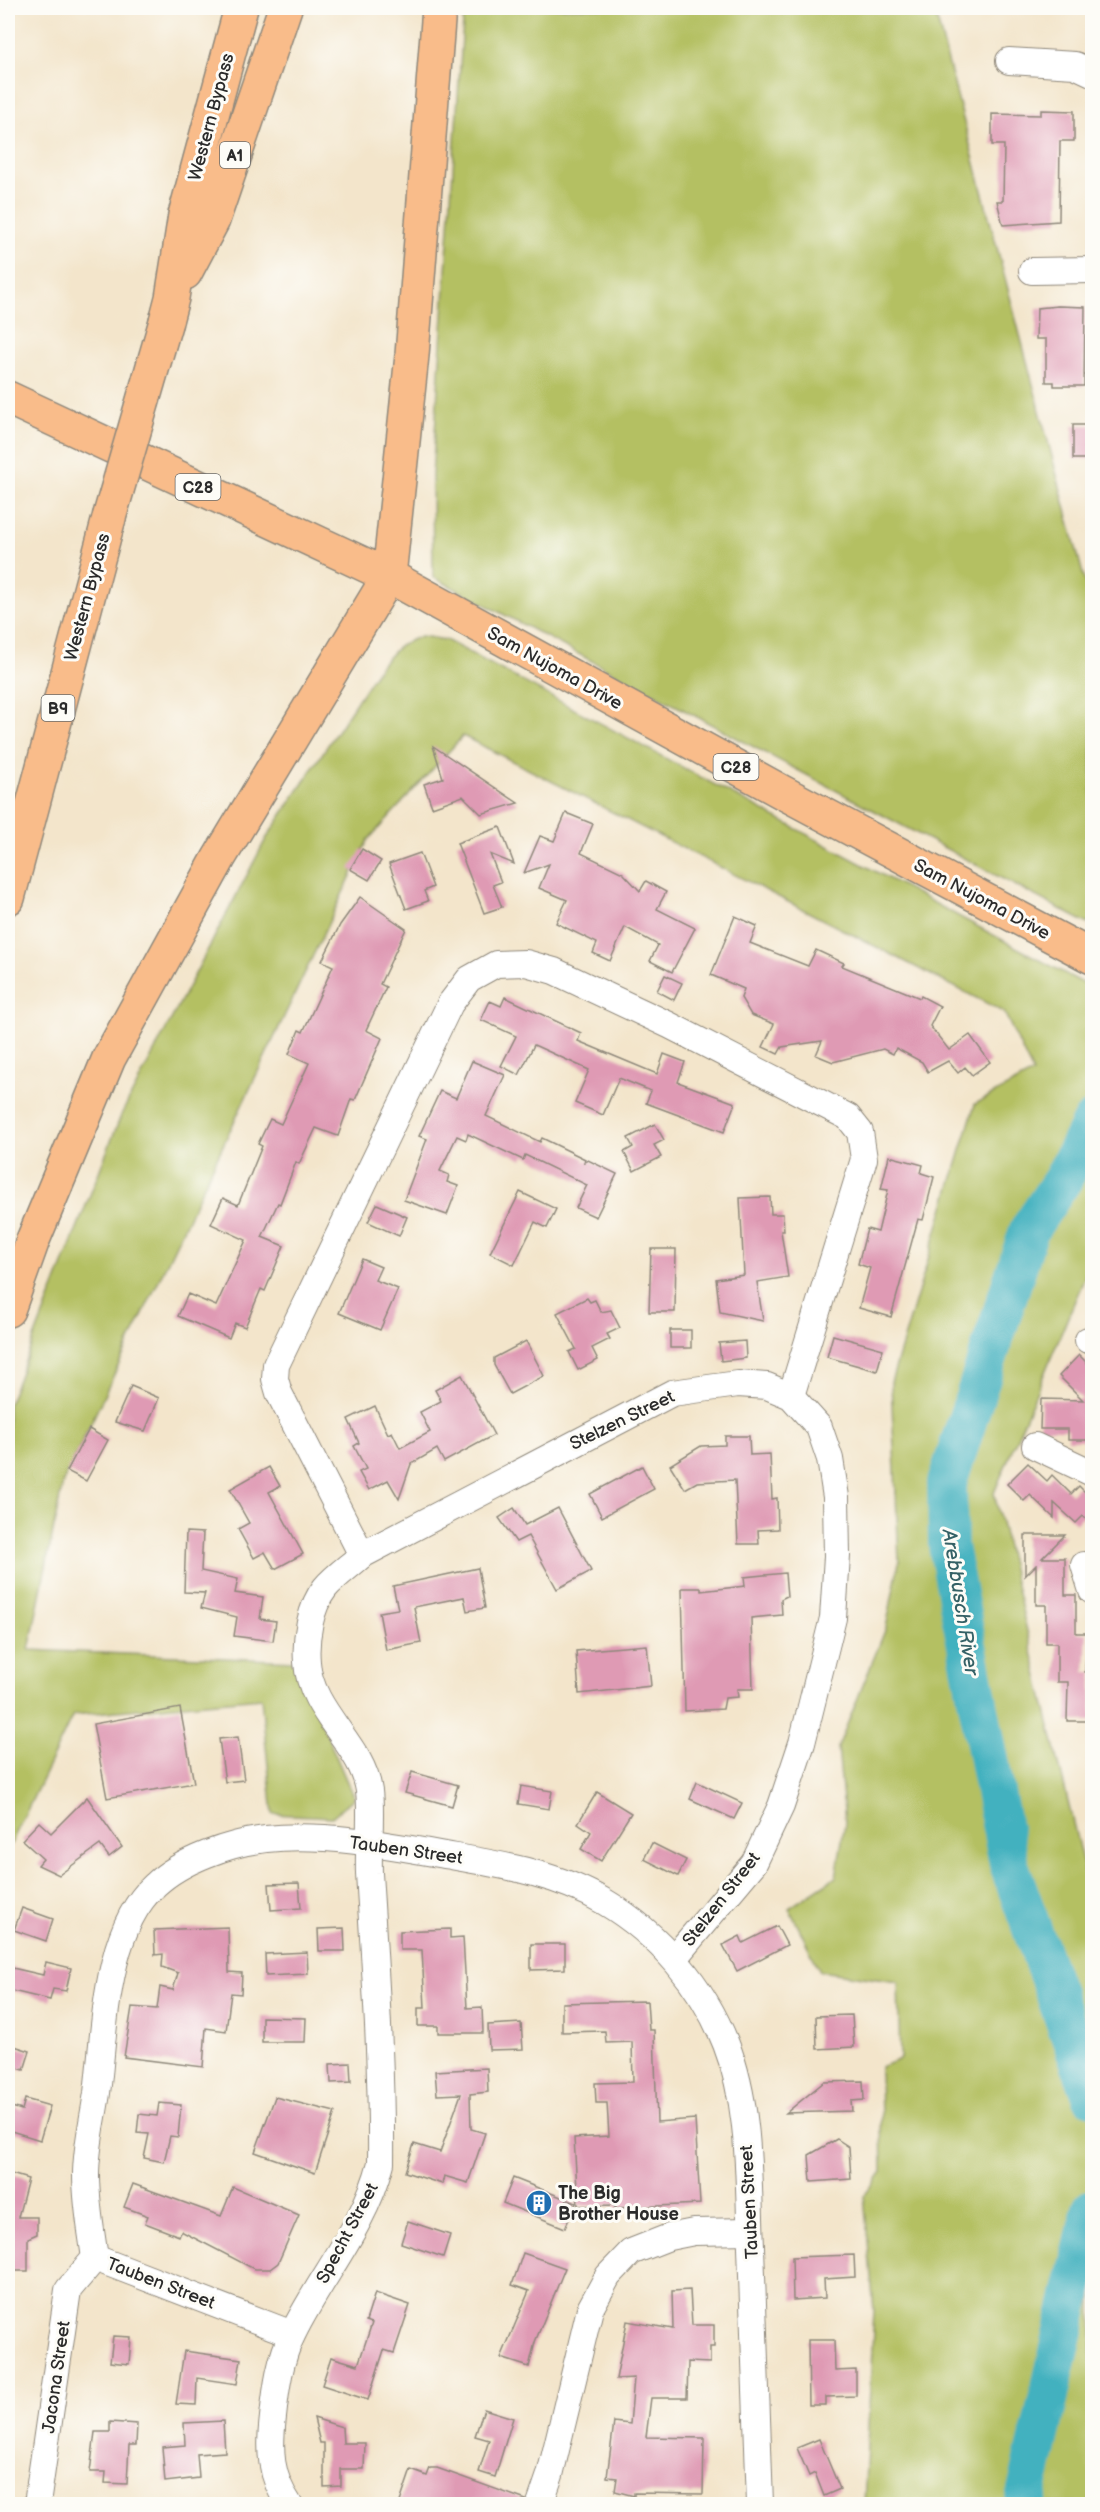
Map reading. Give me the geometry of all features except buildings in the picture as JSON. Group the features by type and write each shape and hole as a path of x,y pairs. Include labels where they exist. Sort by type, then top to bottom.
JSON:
{"highway":[{"name":"Western Bypass","path":"8,898 109,518 169,310 185,215 241,8"},
{"name":"Western Bypass","path":"169,310 213,220 285,8"},
{"path":"8,1310 33,1240 110,1058 219,858 389,576 412,356 439,8"},
{"name":"Sam Nujoma Drive","path":"8,398 389,576 772,787 1089,956"}],"street":[{"path":"1009,61 1075,65 1092,73"},
{"path":"1032,271 1092,270"},
{"path":"362,1555 279,1393 275,1379 276,1365 450,1004 469,979 496,964 526,963 554,971 669,1025 848,1117 860,1132 864,1159 791,1396"},
{"name":"Stelzen Street","path":"367,1841 369,1791 363,1773 314,1690 306,1663 308,1633 314,1610 325,1588 362,1555 672,1393 738,1384 767,1386 791,1396 819,1427 830,1460 836,1497 837,1556 833,1618 802,1743 781,1806 754,1863 675,1957"},
{"path":"1035,1446 1092,1473"},
{"path":"1084,1565 1092,1591"},
{"name":"Tauben Street","path":"292,2334 95,2258 87,2208 86,2170 112,1971 126,1929 139,1902 156,1883 212,1852 268,1839 367,1841 528,1871 558,1881 608,1904 675,1957 706,2005 726,2043 739,2086 748,2152 760,2505"},
{"name":"Specht Street","path":"289,2505 276,2484 270,2440 277,2383 292,2334 361,2215 375,2187 381,2163 375,1967 367,1841"},
{"path":"540,2505 550,2475 590,2310 608,2276 632,2253 669,2237 694,2232 750,2231"},
{"name":"Jacona Street","path":"37,2505 68,2290 95,2258"}],"green space":[{"path":"464,8 934,8 1085,582 1092,595 1092,926 433,577 432,476"},
{"path":"421,636 446,640 1092,988 1092,1260 994,1493 1092,1902 1092,2504 864,2504 874,2311 864,2196 882,2172 880,2067 900,2059 898,1982 820,1971 789,1908 836,1877 845,1822 838,1747 886,1628 899,1562 891,1382 975,1104 1033,1073 1004,1012 463,736 368,840 63,1482 29,1650 295,1661 354,1798 332,1817 273,1814 261,1698 73,1715 8,1850 8,1405 122,1113 266,839 380,666 400,645"}],"waterway":[{"name":"Arebbusch River","path":"1092,1121 1063,1179 1029,1230 947,1483 948,1546 1009,1865 1092,2096"},
{"name":"Arebbusch River","path":"1024,2504 1092,2209"}],"place":[{"name":"The Big Brother House","path":"539,2203"}]}
